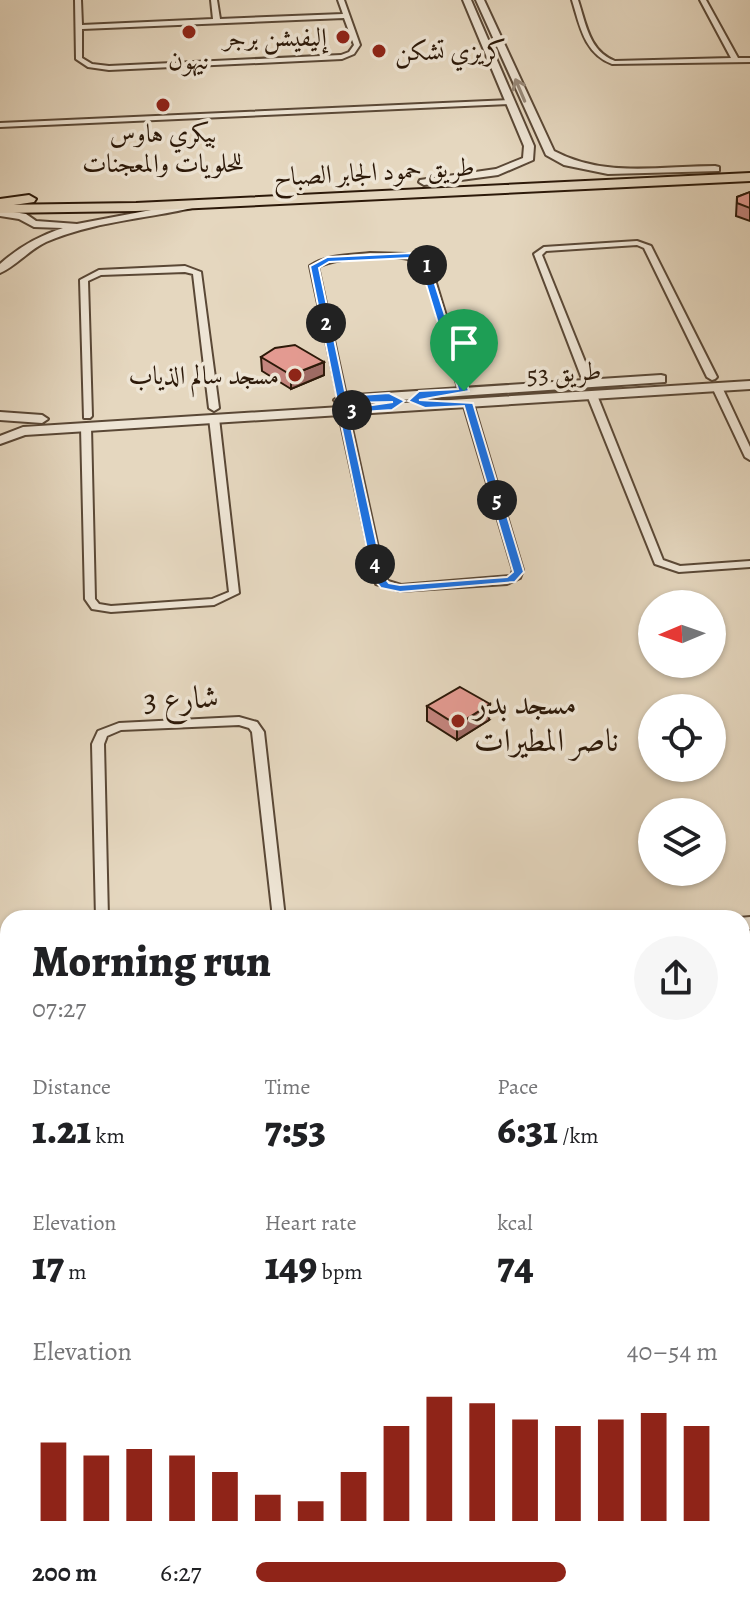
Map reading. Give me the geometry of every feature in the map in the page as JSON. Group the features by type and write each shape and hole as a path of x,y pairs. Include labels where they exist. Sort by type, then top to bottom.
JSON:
{"highway":[{"path":"0,201 29,199"}],"main road":[{"name":"طريق حمود الجابر الصباح","path":"0,211 197,204 750,167"},
{"name":"طريق حمود الجابر الصباح","path":"29,199 424,182 750,177"}],"street":[{"path":"78,0 79,59 102,68 342,57 357,47 341,0"},
{"path":"214,0 217,21"},
{"path":"467,0 536,163"},
{"path":"480,0 545,148 556,158"},
{"path":"575,0 593,53 600,59 614,63 750,60"},
{"path":"703,0 735,60"},
{"path":"78,27 346,16"},
{"path":"0,125 509,102"},
{"path":"424,182 498,172 556,158 610,171 715,169"},
{"path":"0,211 22,216 34,224 92,223 197,204"},
{"path":"0,270 22,252 92,223"},
{"path":"0,255 30,238 34,224"},
{"path":"750,457 647,246 637,243 544,249 538,254 659,562 679,569 750,564"},
{"path":"411,255 426,262 466,397 518,570 515,578 400,588 380,582 314,266 327,260 411,255"},
{"path":"185,269 197,272 234,593 214,602 111,609 96,607 90,599 86,421 84,280 99,273 185,269"},
{"name":"طريق 53","path":"715,382 750,375"},
{"name":"طريق 53","path":"0,440 38,424 715,382 750,385"},
{"name":"طريق 53","path":"0,416 38,424"},
{"name":"شارع 3","path":"102,910 98,744 102,734 119,727 239,721 253,725 258,732 278,910"}],"building":[{"path":"750,192 750,208 737,203 737,197"},
{"path":"295,345 324,362 291,375 261,357 275,348"},
{"path":"460,687 490,704 457,725 427,706"}],"place":[{"name":"نيهون","path":"189,32"},
{"name":"إليفيشن برجر","path":"343,37"},
{"name":"كريزي تشكن","path":"379,51"},
{"name":"بيكري هاوس للحلويات والمعجنات","path":"163,105"},
{"name":"مسجد سالم الذياب","path":"295,375"},
{"name":"مسجد بدر ناصر المطيرات","path":"458,721"}],"route":[{"path":"411,255 423,259 464,391 419,394 413,401 425,405 468,403 518,572 515,578 502,581 400,588 385,586 378,578 343,410 392,407 400,401 389,396 342,400 314,266 322,260 411,255"}]}
